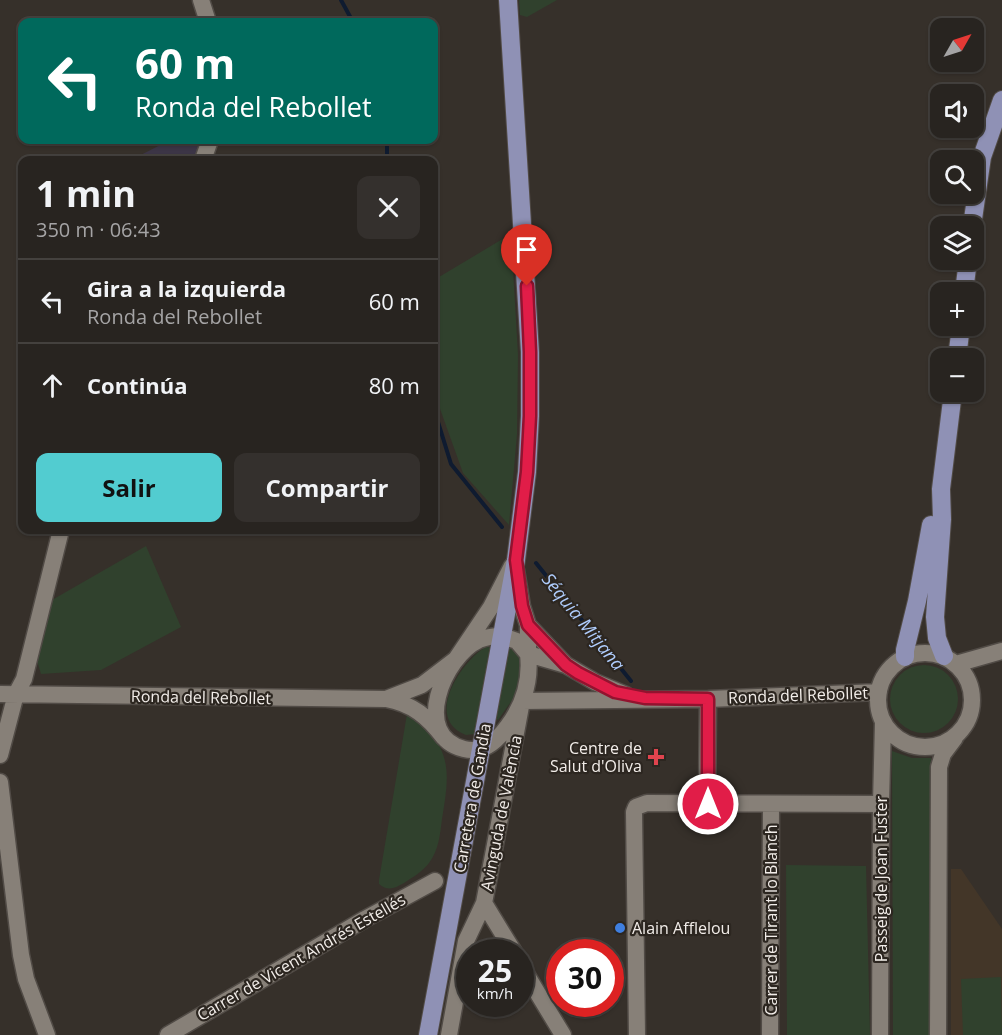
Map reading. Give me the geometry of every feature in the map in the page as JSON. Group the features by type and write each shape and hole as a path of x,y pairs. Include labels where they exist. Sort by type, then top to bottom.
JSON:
{"main road":[{"name":"Carretera de Gandia","path":"428,1035 516,560 527,472 531,385 523,220 508,0"},
{"path":"973,216 982,158 1002,100"},
{"path":"950,660 935,628 942,519 941,489 952,402"},
{"path":"905,657 932,517 941,489"}],"street":[{"path":"201,0 207,18"},
{"path":"0,755 8,694 24,679 61,534"},
{"path":"516,560 491,607 447,672 438,693 437,717 444,738 463,749 482,748 501,735 522,701"},
{"name":"Avinguda de València","path":"506,939 484,903 527,684 528,625 522,606 516,560"},
{"path":"528,625 566,665"},
{"path":"502,636 517,641 528,654"},
{"name":"Ronda del Rebollet","path":"386,699 422,685 479,640 502,636"},
{"path":"950,660 1002,651"},
{"path":"938,1035 939,767 943,754 964,728 971,715 973,701 966,675 950,660 931,653 918,653 905,657 892,666 883,678 878,702 883,722 891,734 915,747 929,748 943,745 955,738"},
{"name":"Ronda del Rebollet","path":"528,654 566,665 615,692 645,698"},
{"name":"Ronda del Rebollet","path":"522,701 708,699 879,692"},
{"name":"Ronda del Rebollet","path":"8,694 386,699 405,704 426,716 444,738"},
{"path":"708,699 708,804"},
{"name":"Passeig de Joan Fuster","path":"880,1035 883,722"},
{"path":"0,782 21,955 26,979 47,1035"},
{"path":"637,1035 634,812 639,805 647,803 881,804"},
{"name":"Carrer de Tirant lo Blanch","path":"770,1035 771,805"},
{"name":"Carrer de Vicent Andrés Estellés","path":"168,1035 365,919 435,881"},
{"path":"449,1035 466,941 484,903"},
{"path":"534,987 563,1035"}],"shaded area":[{"path":"162,144 202,144 197,156 139,156"},
{"path":"951,869 961,869 1002,929 1002,1035 951,1035"}],"green space":[{"path":"519,0 557,0 527,17 520,15"},
{"path":"511,234 518,355 517,434 509,525 463,473 438,403 438,278"},
{"path":"146,546 181,627 101,670 41,674 34,650 52,600"},
{"path":"487,646 490,648 475,734 466,735 453,727 447,716 447,704 458,677 477,653"},
{"path":"509,648 516,651 523,666 515,696 498,720 495,718"},
{"path":"917,665 931,665 943,670 953,680 958,699 953,718 943,728 931,733 917,733 905,728 895,718 890,706 890,692 895,680 905,670"},
{"path":"407,714 428,731 442,751 447,773 446,795 439,842 432,858 420,872 398,886 388,889 379,884 379,880"},
{"path":"892,751 912,758 931,758 929,1035 893,1035"},
{"path":"786,865 866,866 870,1035 787,1035"},
{"path":"1001,977 1002,1035 963,1035 961,979"}],"waterway":[{"name":"Séquia Mitjana","path":"341,0 351,18"},
{"name":"Séquia Mitjana","path":"387,144 387,156"},
{"name":"Séquia Mitjana","path":"438,422 451,464 502,527"},
{"name":"Séquia Mitjana","path":"536,563 631,681"}],"place":[{"name":"Centre de Salut d'Oliva","path":"656,757"},
{"name":"Alain Afflelou","path":"620,928"}],"route":[{"path":"527,286 530,416 527,472 516,560 522,606 528,625 566,665 615,692 645,698 708,699 708,804"}]}
